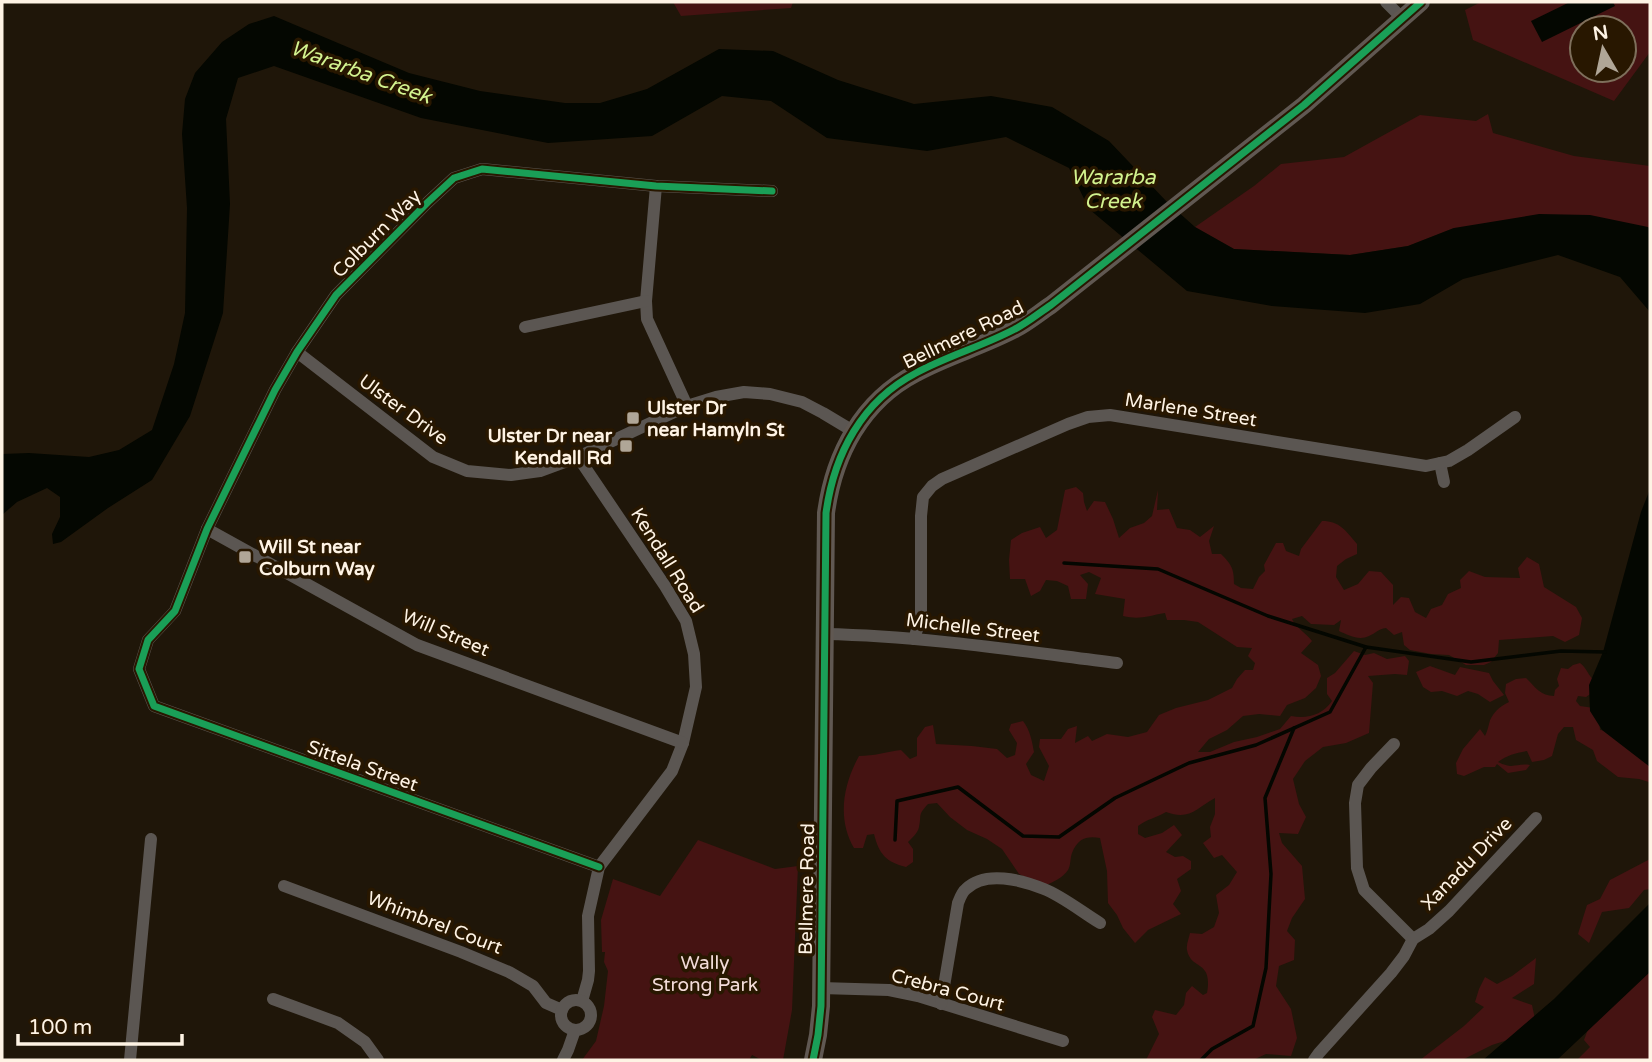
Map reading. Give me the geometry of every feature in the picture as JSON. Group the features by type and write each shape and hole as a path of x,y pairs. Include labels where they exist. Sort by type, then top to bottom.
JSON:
{"main road":[{"name":"Bellmere Road","path":"813,1060 818,1035 821,988 826,513 837,465 853,431 890,390 914,373 1017,328 1051,306 1304,106 1421,2"}],"street":[{"path":"1386,2 1402,18"},
{"name":"Colburn Way","path":"139,669 148,640 175,611 207,529 275,390 297,352 336,295 454,178 482,169 656,186 772,191"},
{"path":"656,186 646,301 648,319 687,406"},
{"path":"526,327 646,301"},
{"name":"Ulster Drive","path":"297,352 433,457 467,471 511,475 540,471 578,457 687,406 716,397 744,393 771,394 802,402 853,431"},
{"name":"Marlene Street","path":"914,639 921,617 923,497 942,478 1068,424 1088,417 1110,415 1426,466 1449,461 1515,417"},
{"name":"Kendall Road","path":"578,457 686,621 694,654 696,687 683,743 672,771 599,867 587,916 589,971 582,1001"},
{"path":"1440,463 1444,482"},
{"name":"Will Street","path":"207,529 417,645 683,743"},
{"name":"Michelle Street","path":"825,634 914,639 1117,663"},
{"name":"Sittela Street","path":"139,669 154,706 599,867"},
{"path":"1394,744 1358,785 1355,803 1357,868 1364,890 1413,939"},
{"name":"Xanadu Drive","path":"1314,1060 1391,973 1413,939 1449,911 1536,818"},
{"path":"131,1060 151,839"},
{"path":"941,1004 958,903 964,890 976,882 1006,879 1046,889 1100,923"},
{"name":"Whimbrel Court","path":"284,886 509,972 533,986 546,1003 562,1010"},
{"name":"Crebra Court","path":"821,988 889,990 918,996 1063,1041"},
{"path":"274,999 338,1023 365,1042 378,1060"},
{"path":"570,1001 582,1001 588,1006 591,1018 587,1026 575,1030 562,1022 562,1010 570,1001"},
{"path":"563,1060 575,1030"}],"green space":[{"path":"673,2 793,2 791,8 681,16"},
{"path":"1481,2 1650,2 1650,52 1638,68 1638,14 1568,14 1568,81 1473,40 1465,10"},
{"path":"1575,84 1626,84 1614,101"},
{"path":"1488,114 1493,133 1574,156 1650,166 1650,229 1454,228 1408,246 1350,255 1234,249 1195,227 1281,164 1344,157 1420,115 1476,121"},
{"path":"1076,487 1083,493 1087,511 1094,501 1105,502 1119,538 1130,528 1144,523 1152,516 1158,490 1157,510 1169,509 1177,528 1190,530 1200,537 1214,526 1209,541 1212,554 1221,554 1228,561 1233,571 1234,584 1241,588 1253,589 1265,571 1264,565 1276,543 1283,543 1286,551 1299,556 1301,549 1322,521 1328,521 1342,528 1357,544 1357,554 1337,566 1336,577 1344,590 1358,584 1369,571 1381,572 1393,585 1393,605 1401,597 1409,598 1415,612 1426,618 1431,609 1442,605 1448,594 1461,588 1460,580 1469,571 1485,577 1520,578 1518,568 1527,557 1539,564 1544,587 1576,607 1582,618 1579,635 1565,642 1553,636 1499,640 1498,653 1491,662 1484,665 1466,665 1449,655 1410,650 1404,645 1402,632 1394,635 1386,628 1357,638 1339,631 1341,620 1334,625 1311,624 1302,616 1292,619 1312,641 1301,653 1318,665 1321,676 1316,688 1305,698 1287,705 1280,716 1243,716 1227,730 1209,739 1198,752 1210,752 1280,729 1291,716 1303,717 1319,713 1332,701 1327,694 1327,678 1335,673 1354,651 1365,655 1374,653 1387,659 1405,656 1409,661 1407,675 1368,676 1373,683 1369,733 1346,743 1323,747 1305,761 1293,779 1299,804 1306,817 1298,834 1279,833 1282,843 1302,866 1305,899 1287,931 1295,940 1294,960 1279,966 1276,986 1291,1009 1297,1038 1291,1056 1266,1054 1253,1060 1146,1060 1159,1034 1152,1017 1155,1010 1176,1015 1184,1005 1186,993 1192,986 1203,995 1207,993 1207,975 1189,956 1187,948 1190,933 1202,934 1214,927 1219,913 1216,895 1229,885 1237,872 1222,855 1214,858 1203,843 1211,837 1215,798 1187,814 1166,812 1138,826 1138,834 1145,838 1162,833 1174,825 1182,835 1166,852 1191,861 1191,869 1177,879 1181,891 1173,904 1181,914 1148,930 1135,943 1108,903 1107,871 1100,838 1091,837 1080,841 1074,848 1066,873 1044,886 1019,874 1002,849 967,830 937,803 928,804 921,813 918,829 908,842 913,849 913,862 906,867 893,863 884,856 874,834 867,835 863,848 854,848 849,837 845,825 844,802 849,779 859,756 901,750 910,759 917,756 917,738 925,727 933,725 936,744 997,749 1007,758 1015,755 1017,743 1009,730 1011,724 1023,721 1034,752 1026,764 1031,775 1044,781 1049,766 1039,747 1040,739 1061,739 1068,729 1077,726 1075,743 1088,736 1092,741 1107,734 1128,737 1147,732 1159,715 1208,700 1232,688 1245,670 1253,670 1255,663 1248,656 1252,648 1237,647 1198,622 1167,620 1165,613 1139,618 1123,616 1125,599 1095,594 1101,578 1089,572 1080,575 1088,584 1086,599 1071,599 1068,586 1046,580 1040,591 1031,596 1025,579 1010,579 1011,540 1040,527 1046,538 1057,530 1065,490"},
{"path":"1580,663 1595,681 1593,692 1586,697 1578,696 1576,701 1580,706 1594,708 1600,730 1614,731 1650,748 1650,785 1649,782 1639,779 1618,777 1597,761 1593,750 1576,740 1573,727 1564,727 1558,734 1552,756 1544,760 1532,762 1527,751 1498,762 1511,766 1530,765 1526,770 1508,773 1497,764 1495,767 1484,767 1464,776 1457,774 1456,763 1463,749 1480,729 1485,736 1494,714 1509,702 1505,693 1506,684 1526,678 1542,693 1554,696 1559,686 1557,679 1561,668 1568,669"},
{"path":"1430,666 1455,675 1460,667 1489,673 1504,695 1490,702 1468,691 1457,696 1442,691 1431,692 1423,687 1416,672"},
{"name":"Wally Strong Park","path":"698,840 775,869 798,866 792,1010 783,1060 762,1060 752,1055 749,1060 582,1060 596,1041 604,1006 608,971 604,962 605,952 602,952 601,920 613,879 660,896"},
{"path":"1650,859 1650,889 1644,890 1629,908 1602,912 1589,943 1578,934 1587,905 1600,899 1610,880"},
{"path":"1536,958 1534,984 1512,998 1532,1005 1535,1019 1517,1037 1492,1045 1462,1060 1420,1060 1484,1007 1475,1002 1485,977 1497,984"},
{"path":"1650,965 1650,1060 1577,1060 1590,1047 1584,1040 1590,1024"}],"water":[{"path":"1570,2 1613,2 1615,6 1599,14 1568,14 1568,29 1542,42 1531,21"},
{"name":"Wararba Creek","path":"274,16 409,73 480,91 565,103 600,103 647,89 719,49 773,51 838,80 914,104 991,96 1052,107 1109,141 1167,202 1195,227 1234,249 1350,255 1408,246 1454,228 1539,214 1590,215 1648,227 1650,312 1620,277 1558,255 1463,279 1420,304 1365,313 1272,306 1187,291 1089,209 1069,168 1006,137 927,151 827,138 771,101 722,96 652,136 548,143 421,118 274,66 238,78 226,119 230,204 223,313 190,416 152,480 61,542 53,544 52,534 60,517 60,497 47,488 17,502 2,515 2,454 89,457 119,450 152,430 174,364 185,313 187,208 182,134 185,99 195,73 222,42 249,24"},
{"path":"1650,489 1650,767 1602,730 1590,711 1589,685 1603,652 1641,512"},
{"path":"1650,903 1650,972 1557,1060 1483,1060 1554,999"}],"waterway":[{"path":"1064,563 1158,569 1268,616 1366,647 1471,662 1561,651 1605,652"},
{"path":"895,840 897,801 958,787 1023,836 1059,837 1115,798 1189,763 1256,745 1330,712 1366,647"},
{"path":"1201,1060 1212,1049 1253,1026 1266,968 1271,874 1265,798 1294,728"}],"cycle path":[{"path":"813,1060 821,1006 826,513 836,470 854,431 880,398 897,385 928,367 1015,329 1051,305 1304,105 1421,2"},
{"path":"599,867 154,706 139,669 148,640 175,611 207,529 275,390 297,352 336,295 454,178 482,169 656,186 772,191"}],"place":[{"name":"Ulster Dr near Hamyln St","path":"633,418"},
{"name":"Ulster Dr near Kendall Rd","path":"626,446"},
{"name":"Will St near Colburn Way","path":"245,557"}]}
